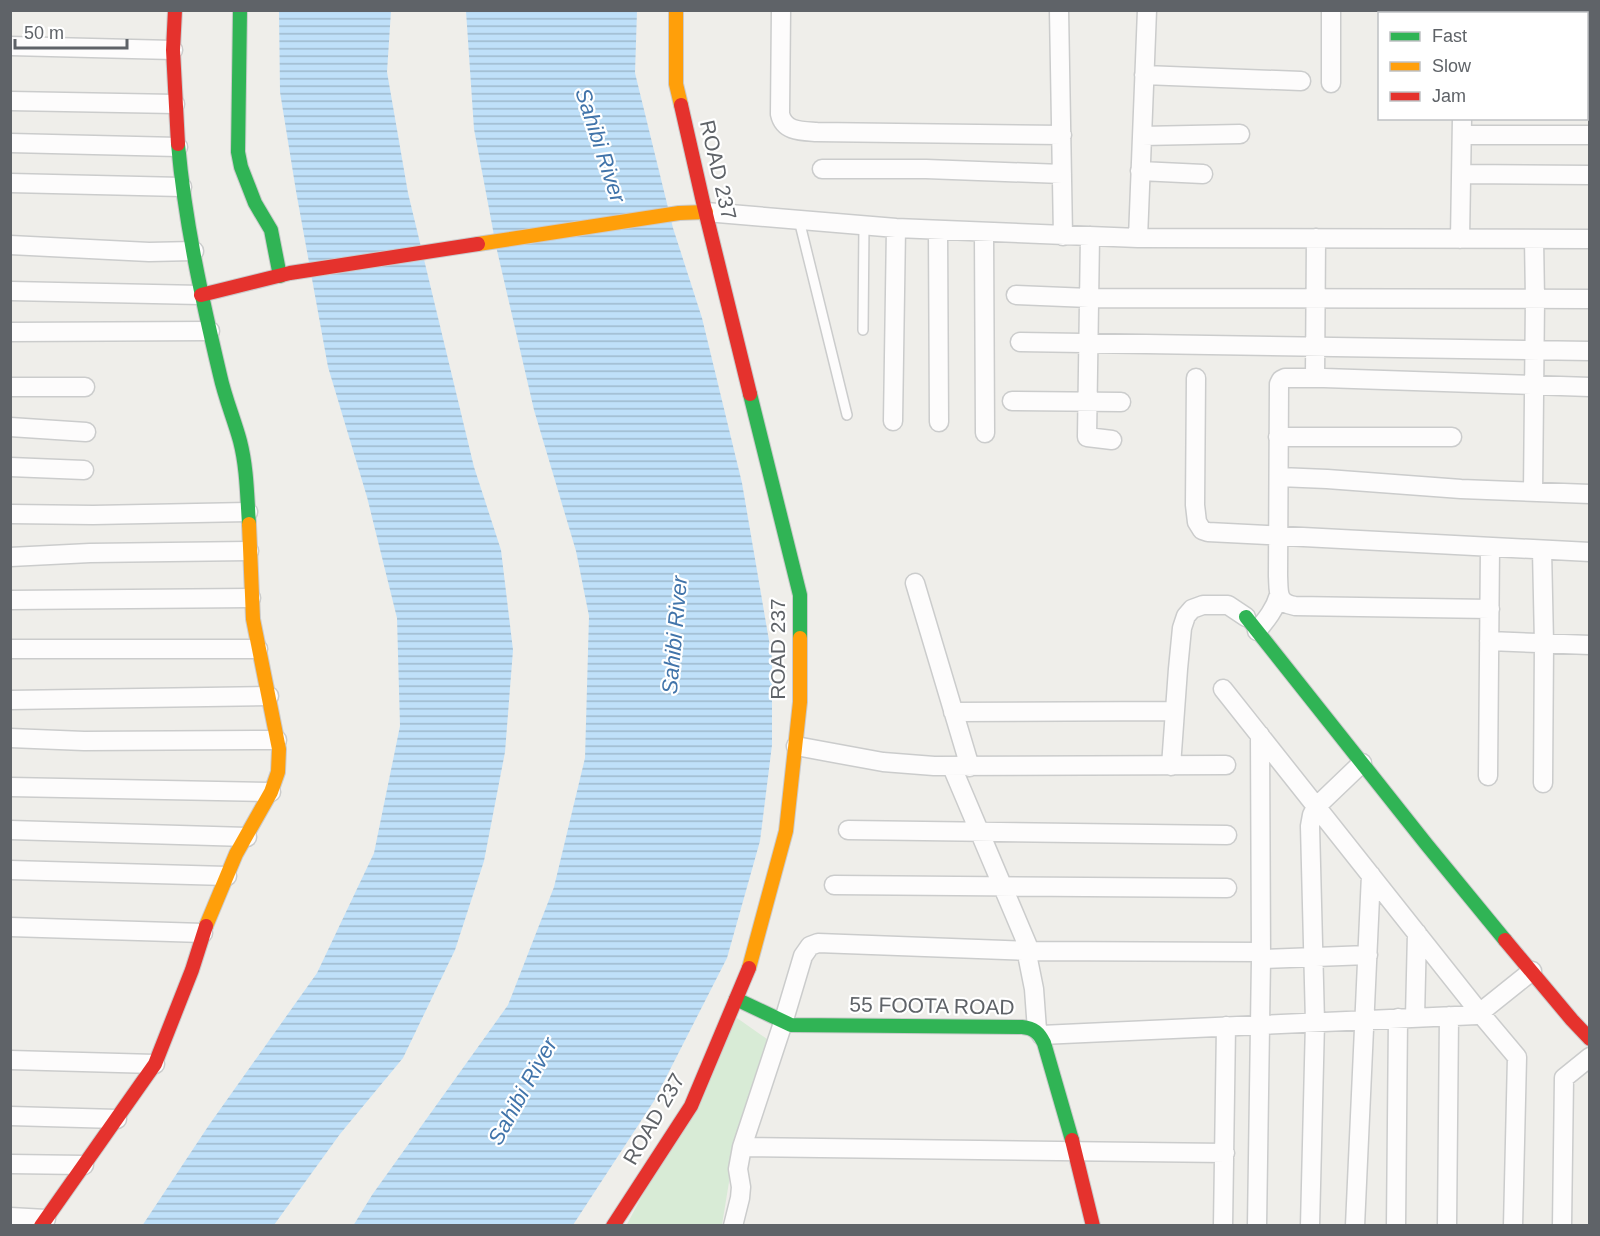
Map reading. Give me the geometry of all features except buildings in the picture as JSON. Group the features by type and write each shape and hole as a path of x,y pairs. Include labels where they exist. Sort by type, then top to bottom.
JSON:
{"street":[{"path":"10,1217 44,1222 155,1064 192,970 203,933 236,854 271,792 278,772 277,740 253,619 247,487 240,442 221,380 201,295 182,187 175,104 173,50 175,10"},
{"path":"240,10 238,152 241,167 255,203 271,230 285,274"},
{"name":"ROAD 237","path":"613,1226 691,1106 748,971 786,831 800,702 800,595 676,84 676,10"},
{"path":"781,10 780,114 786,127 817,132 1062,135"},
{"path":"1059,10 1063,236"},
{"path":"1138,238 1147,10"},
{"path":"1331,10 1331,83"},
{"path":"10,46 173,50"},
{"path":"1144,75 1301,81"},
{"path":"10,101 175,104"},
{"path":"1460,239 1462,127 1590,135"},
{"path":"1142,136 1240,134"},
{"path":"10,142 178,147"},
{"path":"822,169 926,169 1062,174"},
{"path":"1140,171 1203,174"},
{"path":"1461,174 1590,175"},
{"path":"10,183 182,187"},
{"path":"10,291 201,295 285,274 679,213 706,212 896,228 1090,237 1590,239"},
{"path":"893,421 896,228"},
{"path":"938,230 939,422"},
{"path":"984,233 985,433"},
{"path":"1090,237 1087,437 1112,440"},
{"path":"1316,238 1316,378"},
{"path":"1533,492 1534,239"},
{"path":"10,245 149,252 194,250"},
{"path":"1016,295 1089,298 1590,299"},
{"path":"10,332 210,331"},
{"path":"1020,342 1590,351"},
{"path":"1196,378 1195,505 1199,526 1202,530 1590,552"},
{"path":"1257,631 1276,606 1279,595 1278,437 1281,380 1316,378 1590,387"},
{"path":"10,387 85,387"},
{"path":"1012,401 1121,402"},
{"path":"10,427 86,432"},
{"path":"1278,437 1452,437"},
{"path":"10,467 84,470"},
{"path":"1278,477 1461,489 1590,494"},
{"path":"10,514 248,512"},
{"path":"1488,776 1490,548"},
{"path":"1542,550 1543,783"},
{"path":"10,557 249,551"},
{"path":"915,583 970,767"},
{"path":"1279,595 1287,605 1295,606 1490,609"},
{"path":"10,600 251,598"},
{"path":"1171,766 1182,628 1186,616 1192,609 1203,605 1228,605 1246,617 1427,845 1590,1039"},
{"path":"1489,641 1590,645"},
{"path":"10,649 258,649"},
{"path":"1223,689 1517,1057 1513,1226"},
{"path":"10,700 268,696"},
{"path":"954,712 1175,711"},
{"path":"1257,1226 1261,955 1260,735"},
{"path":"10,738 84,741 277,740"},
{"path":"796,746 883,762 951,767 1226,765"},
{"path":"1310,1226 1315,1022 1310,826 1316,807 1362,763"},
{"path":"951,767 1028,950 1039,1033 1477,1015 1532,971"},
{"path":"10,787 271,792"},
{"path":"10,830 247,837"},
{"path":"848,830 1227,835"},
{"path":"10,870 227,876"},
{"path":"1355,1226 1371,875"},
{"path":"834,885 1227,888"},
{"path":"10,927 203,933"},
{"path":"1396,1226 1407,1018 1417,933"},
{"path":"733,1226 740,1198 738,1169 742,1147 803,956 810,946 818,943 1313,957 1368,955"},
{"name":"55 FOOTA ROAD","path":"736,999 783,1023 799,1026 1003,1027 1029,1028 1039,1033 1075,1151 1093,1226"},
{"path":"1447,1226 1449,1016"},
{"path":"1223,1226 1226,1026"},
{"path":"1562,1226 1564,1078 1590,1057"},
{"path":"10,1060 155,1064"},
{"path":"10,1116 117,1119"},
{"path":"742,1147 1225,1153"},
{"path":"10,1164 84,1165"}],"lane":[{"path":"799,220 847,415"},
{"path":"863,330 864,225"}],"green space":[{"path":"737,1018 767,1039 730,1156 729,1182 722,1225 626,1226"}],"water":[{"path":"279,11 391,11 387,72 408,193 474,467 501,550 513,650 505,752 484,861 455,950 403,1058 340,1134 274,1225 142,1226 209,1125 317,973 374,853 400,726 397,618 367,497 328,367 280,92"},
{"name":"Sahibi River","path":"466,11 637,11 635,73 673,228 702,318 742,483 772,658 772,745 760,841 727,958 654,1101 573,1225 353,1226 372,1195 508,1005 554,887 585,758 589,616 576,551 534,410 496,246 474,129"}],"traffic: fast":[{"path":"240,10 238,152 241,167 255,203 271,230 280,276"},
{"path":"178,144 185,203 201,289 222,384 242,451 249,524"},
{"path":"750,394 800,595 800,638"},
{"path":"1246,617 1505,940"},
{"path":"736,999 791,1025 1022,1027 1033,1030 1044,1043 1072,1140"}],"traffic: slow":[{"path":"676,10 676,84 681,105"},
{"path":"478,244 679,213 706,212"},
{"path":"206,926 236,854 271,792 278,772 279,749 253,619 249,524"},
{"path":"749,968 786,831 800,702 800,638"}],"traffic: jam":[{"path":"175,10 173,50 178,144"},
{"path":"681,105 750,394"},
{"path":"201,295 290,273 478,244"},
{"path":"41,1226 155,1064 192,970 206,926"},
{"path":"1505,940 1590,1039"},
{"path":"613,1226 691,1106 749,968"},
{"path":"1072,1140 1093,1226"}]}
